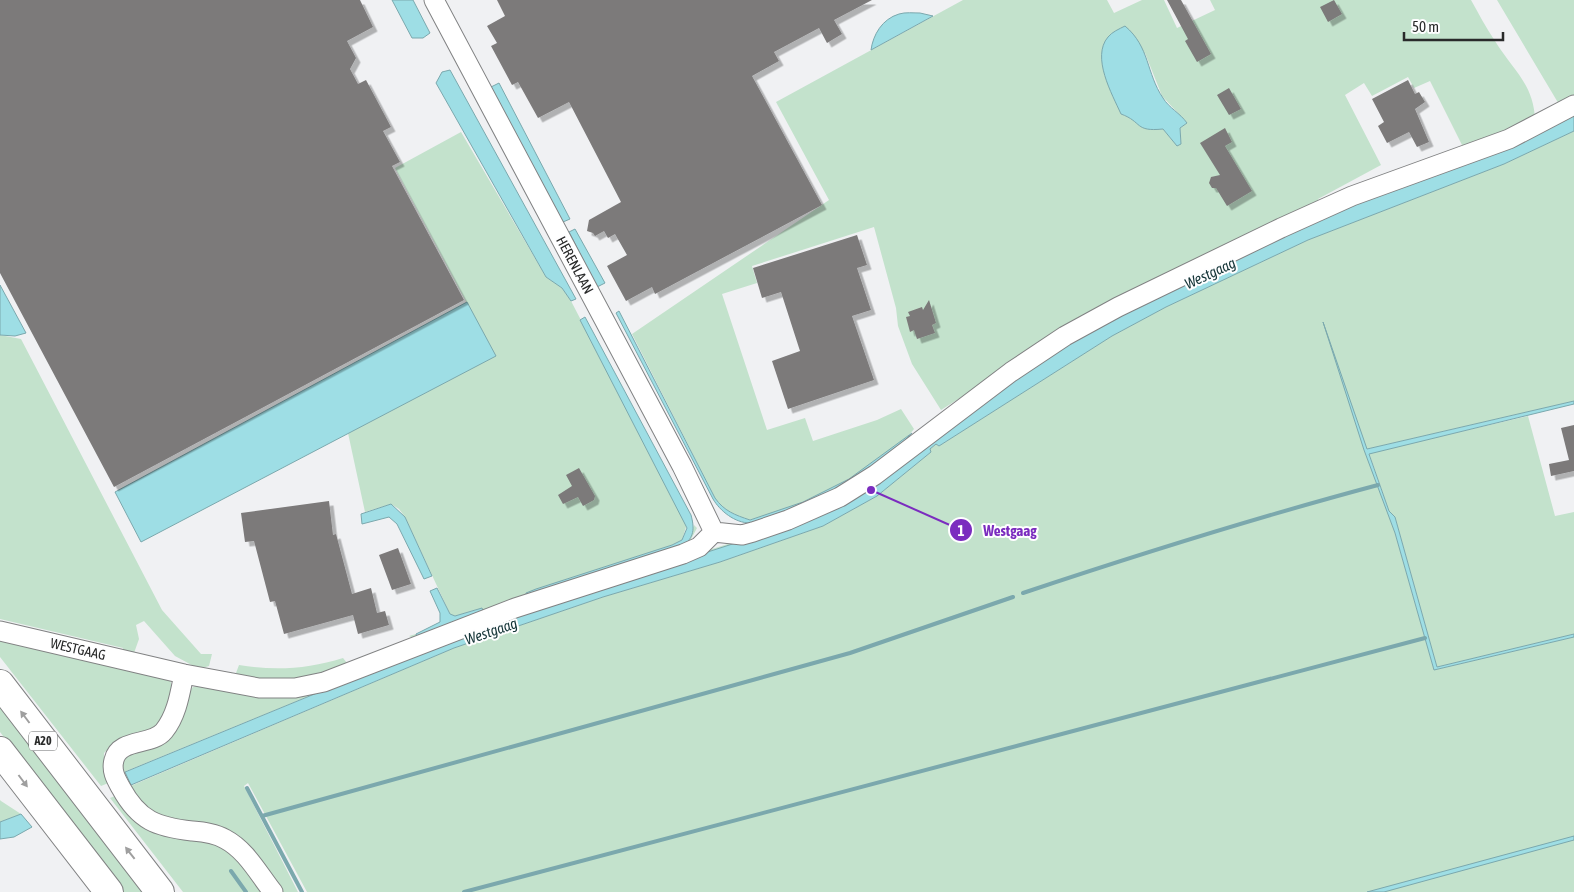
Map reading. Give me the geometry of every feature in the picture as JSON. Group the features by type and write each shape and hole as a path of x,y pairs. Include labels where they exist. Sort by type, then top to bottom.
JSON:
{"highway":[{"name":"A20","path":"0,684 160,892"},
{"path":"0,751 109,892"}],"street":[{"name":"HERENLAAN","path":"434,0 682,466 714,532"},
{"path":"714,532 742,535 753,532 788,520 840,497 875,475 1011,372 1065,336 1118,307 1188,271 1325,208 1509,139 1574,105"},
{"name":"WESTGAAG","path":"0,631 184,674 260,688 295,688 324,682 515,608 682,554 699,546 714,532"},
{"path":"184,674 173,716 163,732 154,739 128,746 119,751 114,759 114,775 127,799 155,825 204,832 223,838 239,848 273,892"}],"green space":[{"path":"963,0 1107,0 1114,13 1142,0 1164,0 1177,28 1215,10 1210,0 1471,0 1531,96 1535,120 1465,151 1430,81 1414,88 1408,77 1372,96 1364,83 1345,95 1381,165 1318,199 1321,205 1074,326 941,410 912,364 898,326 896,308 874,227 752,266 757,283 722,294 767,430 805,418 813,441 877,420 901,409 914,429 905,439 844,482 788,508 749,520 726,509 715,498 632,334 829,200 776,102","holes":["1102,51 1145,53 1162,96 1187,123 1180,128 1181,141 1172,140 1163,129 1148,129 1121,114 1102,62"]},
{"path":"1497,0 1574,0 1574,100 1560,106"},
{"path":"1574,131 1574,401 1367,449 1395,533 1434,670 1574,637 1574,892 307,892 248,783 244,786 298,892 283,892 257,856 147,811 126,788 454,648 603,597 720,562 823,526 877,496 931,452 930,449 936,444 939,446 1112,336 1166,307 1308,240 1504,164"},
{"path":"461,132 546,277 562,288 571,301 687,524 682,540 672,545 536,589 689,541 694,525 697,528 689,543 523,599 519,597 500,603 485,615 418,640 409,636 416,634 417,637 482,608 455,616 450,614 405,517 399,509 391,504 365,512 348,433 495,356 395,168"},
{"path":"0,335 21,339 162,610 201,654 212,654 209,666 199,669 175,656 144,621 136,625 139,639 134,653 123,651 123,648 0,619"},
{"path":"1528,416 1555,516 1574,512 1574,634 1437,667 1395,517 1389,511 1369,453"},
{"path":"753,536 750,540 655,569 419,651 119,774 121,761 136,748 193,687 200,685 255,694"},
{"path":"0,639 170,680 172,699 169,712 153,730 109,748 104,753 104,767 111,782 101,786 0,657"},
{"path":"343,658 351,668 288,682 239,678 239,675 236,673 239,665 291,668 317,665"},
{"path":"0,694 153,892 124,892 0,732"},
{"path":"120,794 141,824 223,844 269,892 183,892 110,798"},
{"path":"1,801 21,814 0,822"}],"water":[{"path":"392,0 413,0 430,33 423,38 412,38"},
{"path":"901,13 920,13 933,16 871,50 879,28 893,16"},
{"path":"1125,26 1133,34 1144,51 1153,79 1163,98 1187,123 1180,128 1181,144 1177,146 1163,129 1143,128 1121,114 1113,96 1102,65 1103,45 1108,37"},
{"path":"450,70 576,299 571,301 562,288 546,277 436,83 442,72"},
{"path":"499,83 570,219 563,222 491,87"},
{"path":"1574,114 1574,131 1504,164 1308,240 1166,307 1112,336 939,446 936,444 930,449 931,452 877,496 823,526 720,562 603,597 454,648 131,785 125,772 419,651 655,569 782,528 1098,326 1282,232"},
{"path":"575,229 605,283 597,287 569,232"},
{"path":"0,285 26,333 15,336 0,335"},
{"path":"467,302 496,356 141,542 115,492"},
{"path":"619,311 715,498 730,512 739,516 750,520 803,502 849,479 912,433 868,470 835,489 763,520 750,523 734,519 724,512 713,499 616,313"},
{"path":"585,317 691,515 693,531 691,538 685,544 526,595 526,593 536,589 672,545 682,540 687,528 580,320"},
{"path":"1323,322 1367,449 1574,401 1574,404 1369,454 1389,511 1395,517 1437,667 1574,634 1574,637 1434,670 1395,533 1364,450"},
{"path":"391,504 405,517 432,576 424,579 397,524 389,517 362,524 361,514"},
{"path":"437,588 450,614 455,616 482,608 483,611 417,637 416,634 440,622 440,613 430,591"},
{"path":"21,814 32,827 14,837 0,839 0,822"},
{"path":"1574,836 1574,840 1384,892 1367,892"}],"building":[{"path":"0,0 360,0 373,27 347,41 356,58 350,69 358,84 366,80 391,127 383,131 400,162 392,166 464,300 114,487 0,273"},
{"path":"497,0 872,0 834,20 842,34 827,43 819,28 774,52 779,61 752,76 822,205 655,294 652,287 626,301 607,266 627,255 615,234 608,238 604,231 595,236 587,231 589,220 621,202 569,102 538,118 518,82 512,85 491,46 497,43 487,26 505,16"},
{"path":"1167,0 1181,0 1211,54 1197,62 1185,41 1188,39"},
{"path":"1334,0 1342,14 1328,22 1320,7"},
{"path":"1408,80 1415,94 1419,92 1425,102 1415,109 1429,142 1417,147 1409,132 1387,143 1378,126 1384,122 1372,99"},
{"path":"1229,88 1241,109 1229,115 1217,95"},
{"path":"1225,128 1232,142 1225,146 1252,191 1227,206 1216,188 1212,188 1209,183 1211,177 1220,175 1200,143"},
{"path":"857,235 867,265 857,268 871,310 852,316 874,380 788,409 772,361 800,351 781,292 762,298 753,268"},
{"path":"929,300 936,323 932,325 935,333 917,339 914,330 910,332 906,317 910,316 908,312 922,307 923,310"},
{"path":"1574,425 1574,471 1551,476 1549,464 1569,460 1561,428"},
{"path":"579,468 595,496 594,500 583,506 578,497 563,504 558,495 572,486 566,475"},
{"path":"329,501 333,535 336,534 352,594 371,588 377,613 385,611 389,625 358,634 353,615 284,634 275,601 270,602 254,541 245,542 241,513"},
{"path":"398,548 411,584 392,590 379,555"}],"waterway":[{"path":"1023,593 1199,536 1378,485"},
{"path":"262,816 850,653 1013,597"},
{"path":"464,892 1425,638"},
{"path":"247,788 302,892"},
{"path":"231,871 246,892"}],"place":[{"name":"Westgaag","path":"871,490"}]}
